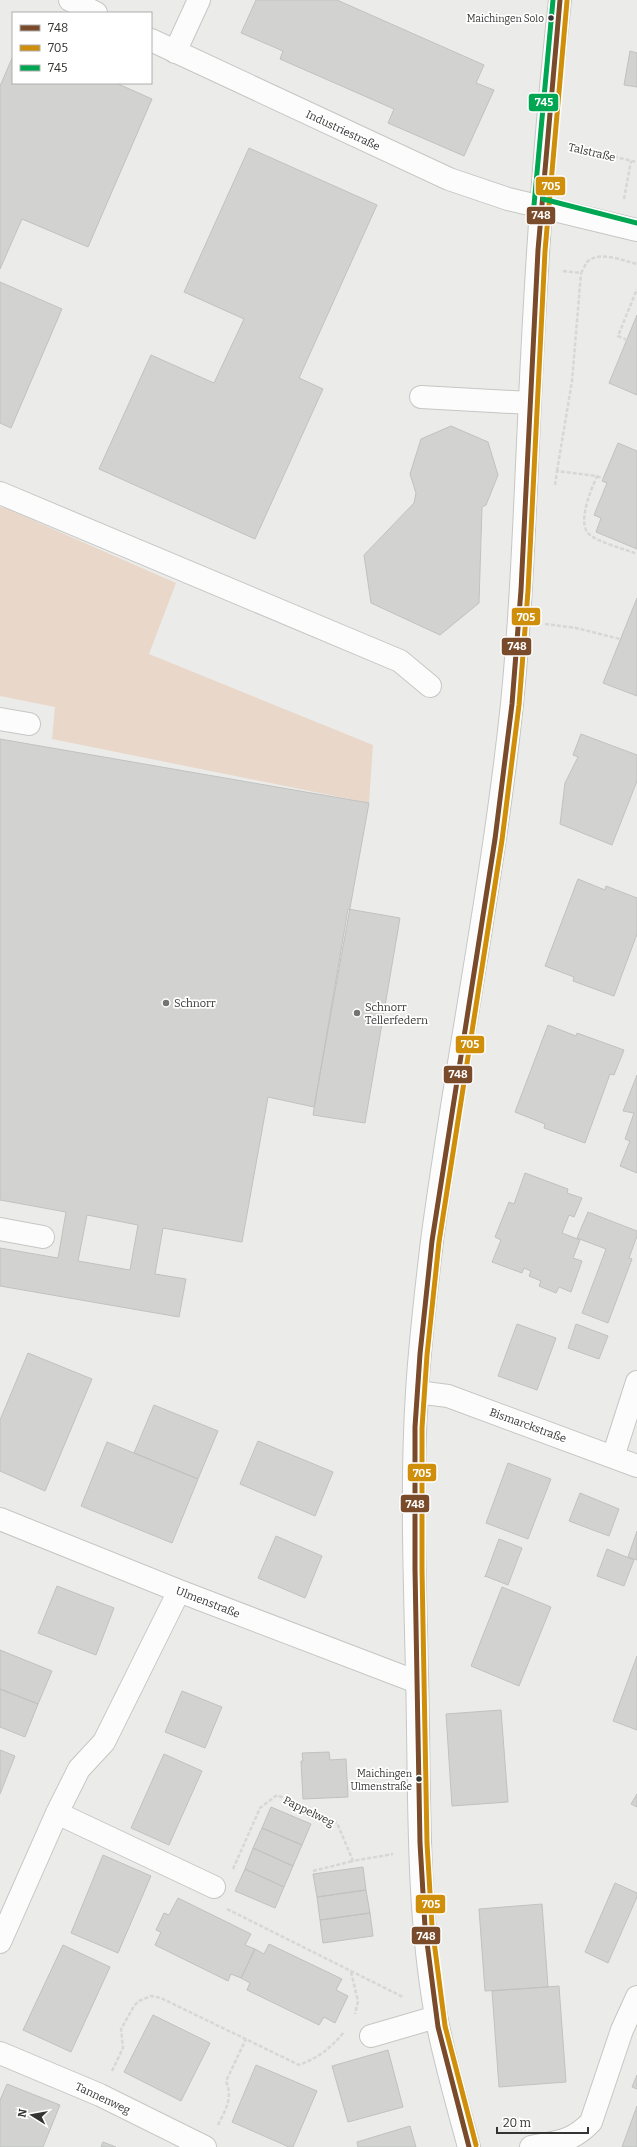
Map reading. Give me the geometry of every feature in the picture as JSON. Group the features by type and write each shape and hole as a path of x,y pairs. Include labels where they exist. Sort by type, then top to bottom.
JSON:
{"street":[{"path":"70,0 94,12"},
{"path":"175,52 199,0"},
{"path":"469,2147 440,2040 436,2017 427,1939 420,1849 414,1487 417,1392 432,1245 450,1117 482,932 512,703 523,563 541,206 560,0"},
{"name":"Industriestraße","path":"152,40 449,179 508,199 541,206"},
{"path":"541,206 637,230"},
{"path":"421,398 530,403"},
{"path":"0,493 400,661 430,686"},
{"path":"0,719 29,724"},
{"path":"0,1229 43,1237"},
{"path":"613,1457 637,1382"},
{"name":"Bismarckstraße","path":"417,1392 448,1396 637,1466"},
{"name":"Ulmenstraße","path":"0,1519 180,1591 417,1682"},
{"path":"0,1942 57,1813 79,1769 104,1742 180,1591"},
{"path":"57,1813 214,1887"},
{"path":"531,2147 568,2140 580,2133 592,2122 622,2030 637,1997"},
{"path":"371,2036 436,2017"},
{"name":"Tannenweg","path":"0,2053 100,2095 205,2147"}],"path":[{"name":"Talstraße","path":"547,141 637,162"},
{"path":"555,487 572,381 581,273 588,261 595,258 609,257 637,264"},
{"path":"537,269 581,273"},
{"path":"627,340 618,336 637,289"},
{"path":"557,472 597,476 603,479"},
{"path":"597,476 585,510 586,530 591,536 637,554"},
{"path":"542,624 576,628 620,639"},
{"name":"Pappelweg","path":"232,1870 260,1808 277,1795 338,1823 353,1861"},
{"path":"313,1871 353,1861 420,1849"},
{"path":"214,1887 208,1900 377,1985"},
{"path":"351,1972 358,2001 351,2020"},
{"path":"100,2095 123,2048 121,2029 134,2006 139,2001 151,1996 161,1998 299,2065 318,2057 331,2047 348,2026"},
{"path":"217,2127 230,2101 230,2091 226,2081 246,2039"}],"shaded area":[{"path":"0,507 176,583 149,654 373,745 369,803 52,739 55,707 0,696"}],"building":[{"path":"256,0 337,0 484,65 476,83 494,90 464,156 388,123 394,109 280,59 283,51 241,33"},
{"path":"630,51 637,53 637,87 624,85"},
{"path":"12,58 12,84 118,84 152,99 88,247 22,219 0,269 0,86"},
{"path":"249,148 377,205 299,378 323,389 255,539 99,469 151,355 214,383 244,319 184,292"},
{"path":"0,282 62,309 11,428 0,423"},
{"path":"637,315 637,395 609,383"},
{"path":"451,426 488,442 498,475 486,505 482,507 479,603 440,635 371,603 364,555 414,503 416,493 410,474 421,439"},
{"path":"618,443 637,451 637,549 596,532 601,518 594,515 607,483 602,481"},
{"path":"637,598 637,696 603,683"},
{"path":"581,734 637,755 637,781 612,845 560,824 565,783 578,757 573,755"},
{"name":"Schnorr","path":"0,739 369,803 314,1107 268,1097 242,1242 163,1228 155,1274 186,1279 179,1317 0,1286 0,1248 58,1258 66,1212 0,1200","holes":["87,1215 138,1225 130,1270 78,1261"]},
{"path":"578,879 605,890 606,886 637,898 637,934 614,996 573,981 574,977 545,966"},
{"name":"Schnorr Tellerfedern","path":"348,909 400,918 365,1123 313,1115"},
{"path":"548,1025 576,1036 577,1033 624,1050 614,1075 610,1074 585,1143 544,1128 545,1124 515,1112"},
{"path":"637,1075 637,1173 620,1166 630,1141 625,1139 634,1113 623,1111"},
{"path":"525,1173 568,1189 567,1193 582,1198 574,1217 569,1215 562,1233 580,1240 573,1258 582,1261 571,1292 559,1287 556,1293 539,1286 541,1281 529,1276 531,1271 524,1268 522,1273 492,1262 501,1240 495,1237 509,1202 514,1204"},
{"path":"588,1212 637,1231 637,1236 629,1258 632,1259 608,1323 582,1313 606,1249 577,1238"},
{"path":"517,1324 556,1338 537,1390 498,1376"},
{"path":"576,1324 608,1336 599,1359 568,1348"},
{"path":"28,1353 92,1379 45,1491 0,1471 0,1420"},
{"path":"154,1405 218,1431 198,1479 134,1453"},
{"path":"258,1441 333,1472 315,1516 240,1484"},
{"path":"107,1442 198,1479 172,1543 81,1506"},
{"path":"508,1463 551,1479 528,1539 486,1523"},
{"path":"580,1493 619,1509 609,1536 569,1521"},
{"path":"637,1531 637,1560 628,1557"},
{"path":"276,1536 322,1556 305,1598 258,1578"},
{"path":"499,1539 522,1548 508,1585 485,1576"},
{"path":"607,1549 634,1560 624,1586 597,1576"},
{"path":"57,1586 114,1608 96,1655 38,1633"},
{"path":"502,1587 551,1607 519,1686 471,1666"},
{"path":"0,1650 52,1671 38,1704 0,1689"},
{"path":"637,1656 637,1730 613,1721"},
{"path":"0,1689 38,1704 25,1737 0,1727"},
{"path":"182,1691 222,1707 205,1748 165,1732"},
{"path":"501,1710 508,1802 452,1806 446,1714"},
{"path":"0,1750 15,1756 0,1794"},
{"path":"329,1752 330,1760 346,1759 348,1797 303,1799 302,1753"},
{"path":"164,1754 202,1771 169,1845 131,1828"},
{"path":"637,1794 637,1807 631,1804"},
{"path":"271,1807 311,1824 302,1845 262,1828"},
{"path":"262,1828 302,1845 293,1866 253,1848"},
{"path":"253,1848 293,1866 284,1887 245,1869"},
{"path":"103,1855 151,1876 118,1953 71,1933"},
{"path":"363,1867 366,1890 317,1897 313,1874"},
{"path":"245,1869 284,1887 275,1908 235,1891"},
{"path":"615,1883 637,1893 637,1897 608,1963 585,1952"},
{"path":"366,1890 370,1913 320,1920 317,1897"},
{"path":"178,1898 251,1934 245,1945 255,1949 241,1978 231,1974 228,1981 155,1945 161,1932 156,1930 164,1913 169,1915"},
{"path":"542,1904 548,1987 485,1991 479,1909"},
{"path":"370,1913 373,1936 323,1943 320,1920"},
{"path":"269,1944 342,1979 336,1990 348,1996 335,2023 324,2017 319,2025 247,1990 250,1983 241,1978 255,1949 264,1954"},
{"path":"63,1945 110,1967 71,2052 23,2030"},
{"path":"559,1986 566,2082 499,2087 492,1991"},
{"path":"153,2015 210,2043 181,2101 124,2072"},
{"path":"388,2050 403,2107 348,2122 332,2066"},
{"path":"256,2065 317,2091 293,2147 289,2147 232,2122"},
{"path":"637,2075 637,2089 632,2087"},
{"path":"7,2084 60,2105 43,2147 0,2147 0,2100"},
{"path":"637,2106 637,2147 622,2147"},
{"path":"410,2126 416,2147 358,2147 357,2142"},
{"path":"103,2142 116,2147 101,2147"}],"transit line":[{"name":"745","path":"534,205 553,0"},
{"name":"748","path":"469,2147 438,2027 425,1927 420,1843 415,1569 415,1427 420,1354 432,1241 495,839 512,704 521,590 538,250 560,0"},
{"name":"705","path":"476,2145 445,2026 432,1926 427,1843 422,1569 422,1428 427,1355 439,1242 502,840 519,705 528,591 545,251 567,1"},
{"name":"745","path":"543,199 637,223"}],"place":[{"name":"Maichingen Solo","path":"551,18"},
{"name":"Schnorr","path":"166,1003"},
{"name":"Schnorr Tellerfedern","path":"357,1013"},
{"name":"Maichingen Ulmenstraße","path":"419,1779"}]}
